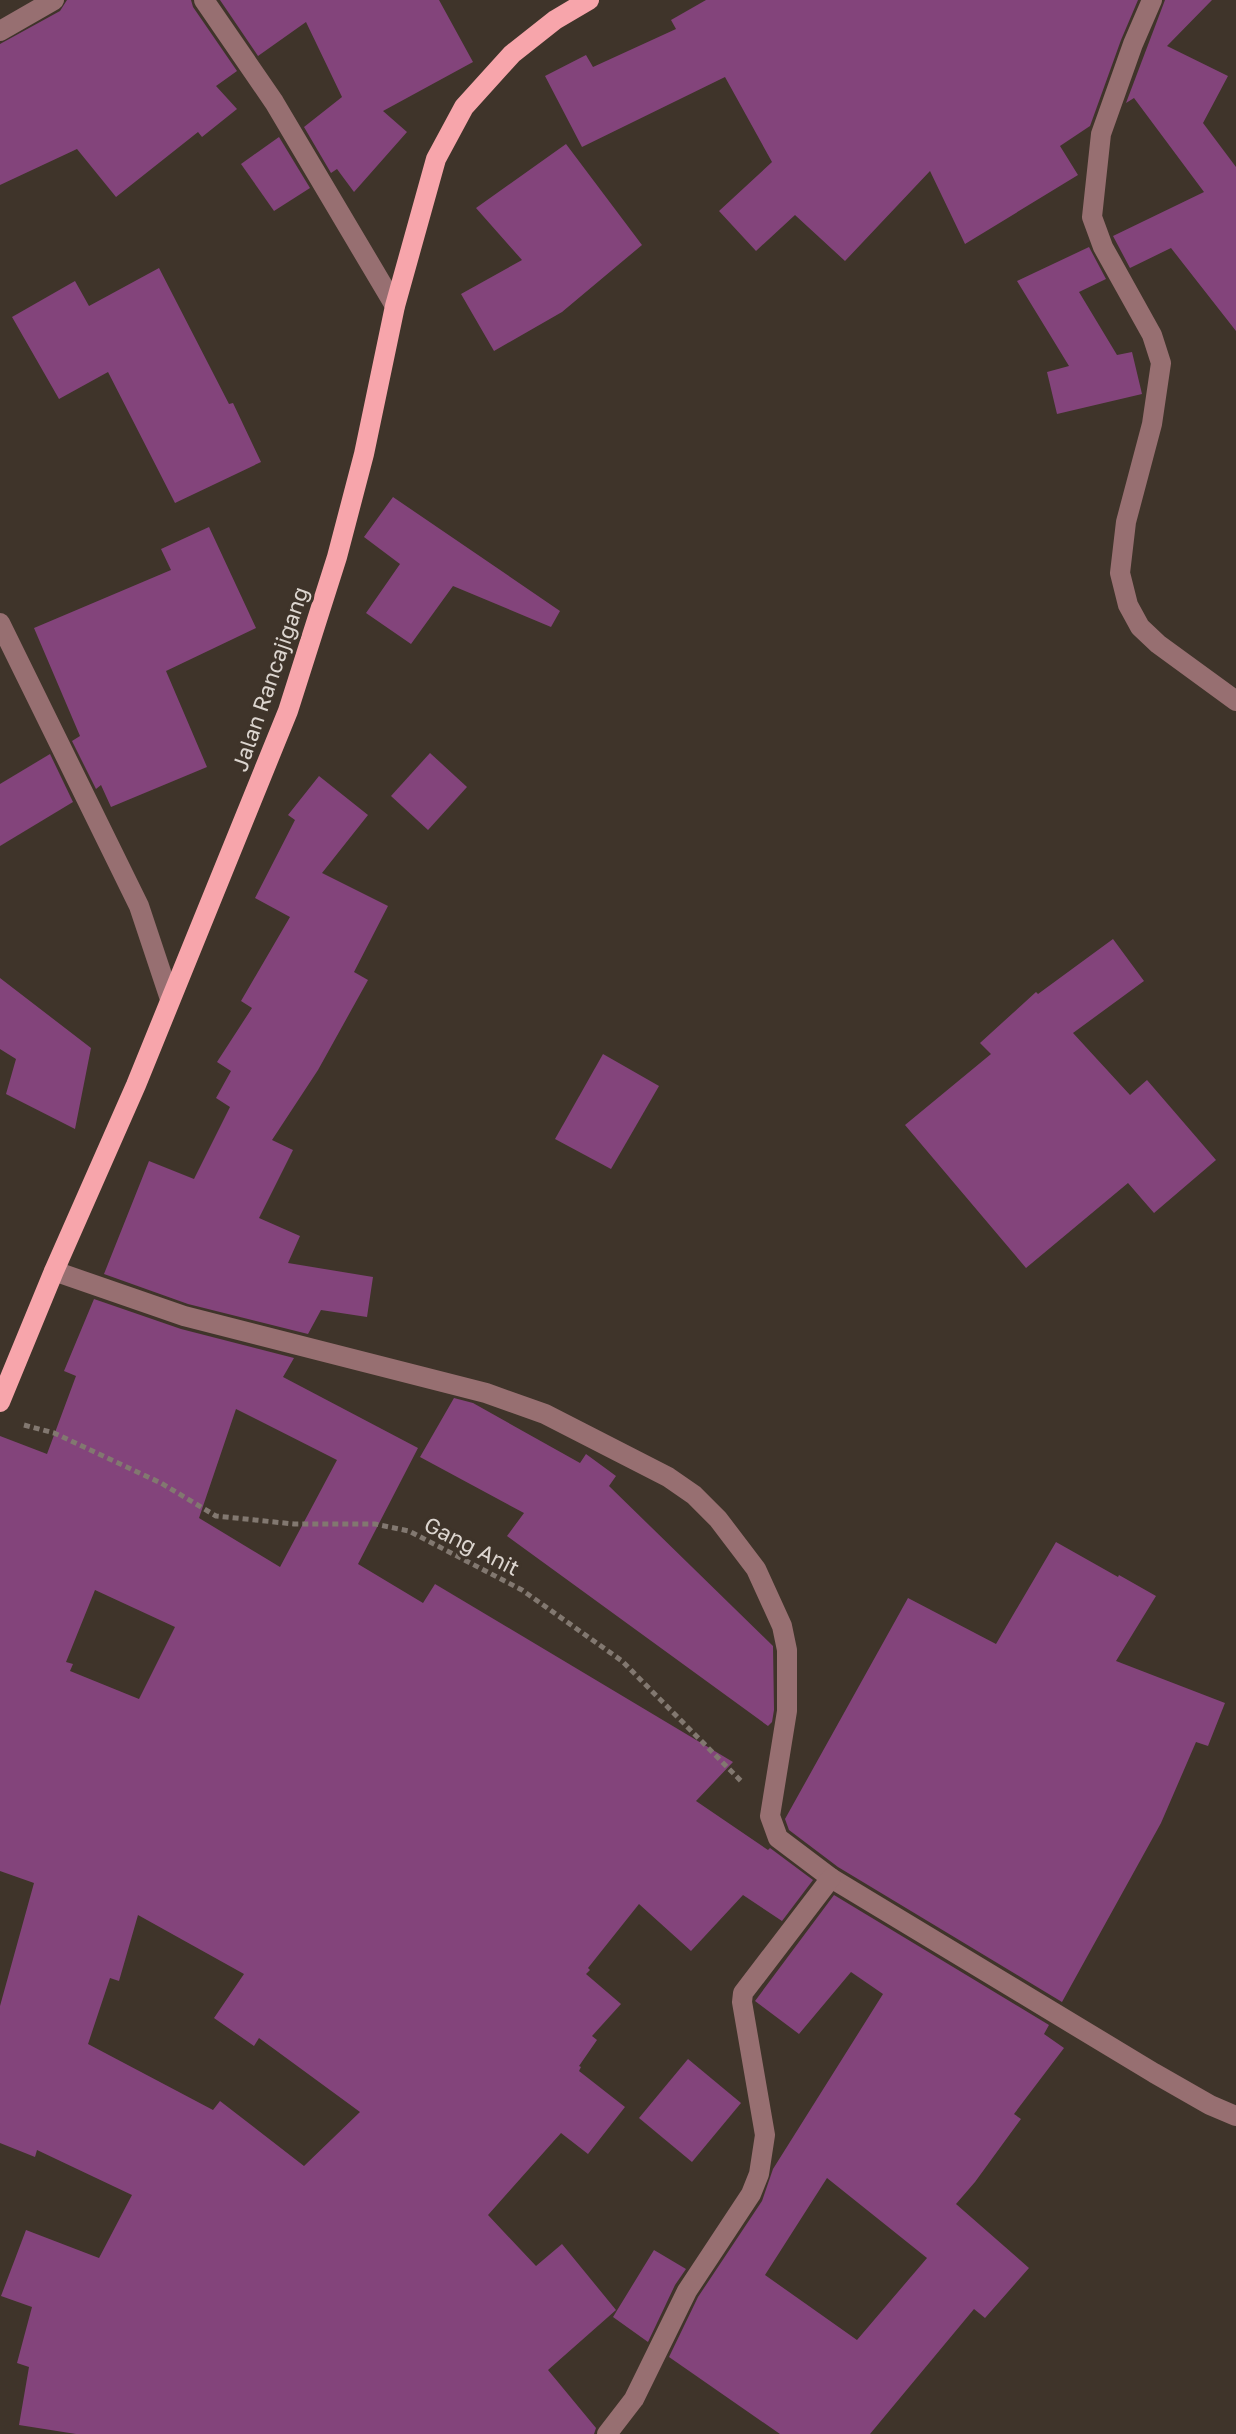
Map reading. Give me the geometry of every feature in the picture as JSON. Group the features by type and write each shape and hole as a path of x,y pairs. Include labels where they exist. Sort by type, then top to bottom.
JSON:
{"main road":[{"name":"Jalan Rancajigang","path":"0,1402 113,1140 288,711 313,635 364,454 395,306 436,159 464,107 512,54 555,20 589,0"}],"street":[{"path":"0,31 54,0"},
{"path":"204,0 274,102 395,306"},
{"path":"1152,0 1101,134 1092,217 1103,247 1152,335 1161,363 1152,424 1126,522 1120,573 1128,605 1140,627 1158,644 1236,701"},
{"path":"0,623 139,906 170,999"},
{"path":"54,1271 184,1316 486,1393 545,1414 668,1477 694,1495 718,1519 756,1569 782,1626 787,1650 787,1711 771,1811 771,1822 778,1838 831,1878 1154,2073 1236,2116"},
{"path":"607,2434 634,2399 687,2291 751,2194 762,2161 765,2135 743,1993 831,1878"}],"path":[{"name":"Gang Anit","path":"14,1423 68,1439 161,1483 216,1516 294,1524 375,1524 409,1531 522,1590 622,1661 771,1811"}],"building":[{"path":"67,0 191,0 237,71 216,86 237,109 202,137 198,132 116,197 77,149 0,185 0,44 60,11"},
{"path":"220,0 439,0 473,62 383,111 407,132 354,192 337,169 331,173 304,127 342,97 306,22 258,56"},
{"path":"706,0 1138,0 1090,126 1060,146 1078,175 965,244 930,171 845,261 795,215 756,251 719,211 772,162 725,77 582,147 545,76 586,55 593,67 676,29 671,20"},
{"path":"1165,0 1212,0 1167,46 1228,76 1203,123 1236,167 1236,331 1171,248 1130,268 1113,236 1204,192 1134,98 1126,103"},
{"path":"279,137 310,188 274,211 241,164"},
{"path":"566,144 642,245 562,312 494,351 461,294 522,260 476,208"},
{"path":"1089,247 1106,279 1079,292 1117,355 1132,352 1142,394 1057,414 1047,372 1069,366 1017,281"},
{"path":"159,268 229,404 233,403 261,462 175,503 108,372 59,399 12,317 75,281 89,306"},
{"path":"393,497 560,611 551,627 453,586 411,644 366,613 400,564 364,537"},
{"path":"209,527 256,628 166,671 207,767 111,807 101,785 96,789 72,741 80,736 34,628 171,570 161,549"},
{"path":"430,753 467,787 428,830 391,796"},
{"path":"50,754 73,802 0,846 0,784"},
{"path":"319,776 368,815 322,873 388,906 354,972 368,980 318,1070 272,1140 293,1150 259,1218 300,1236 288,1263 373,1277 367,1317 321,1310 308,1334 188,1304 104,1274 149,1161 194,1179 230,1107 216,1098 231,1071 217,1062 252,1008 241,1001 290,917 255,898 295,820 288,815"},
{"path":"1113,939 1144,981 1073,1033 1130,1095 1147,1080 1216,1160 1154,1213 1128,1183 1026,1268 905,1125 991,1054 980,1043 1036,992 1038,994"},
{"path":"0,978 91,1048 75,1129 6,1094 16,1059 0,1049"},
{"path":"603,1054 659,1086 611,1169 555,1139"},
{"path":"94,1299 181,1329 294,1358 283,1377 418,1448 358,1564 423,1603 435,1584 733,1762 696,1801 768,1850 770,1848 813,1880 782,1921 743,1895 691,1951 639,1904 588,1968 590,1970 586,1974 621,2004 592,2036 597,2040 579,2066 579,2071 625,2107 588,2154 561,2133 488,2215 536,2266 562,2244 616,2310 548,2370 596,2428 594,2434 76,2434 19,2425 29,2367 17,2363 32,2307 1,2296 26,2230 99,2258 132,2195 37,2150 35,2157 0,2143 0,2006 34,1883 0,1871 0,1436 47,1454 76,1376 64,1371","holes":["236,1409 337,1460 280,1567 199,1518","95,1590 175,1627 139,1699 70,1671 73,1664 66,1662","138,1915 244,1974 214,2018 254,2046 259,2038 360,2112 304,2166 220,2101 213,2110 88,2044 110,1978 119,1981"]},
{"path":"454,1398 473,1403 580,1463 586,1454 616,1476 609,1486 773,1646 774,1710 768,1726 507,1536 524,1513 420,1457"},
{"path":"1056,1542 1156,1596 1116,1661 1225,1703 1208,1746 1196,1742 1161,1823 1062,2002 838,1867 789,1830 785,1819 908,1598 996,1644"},
{"path":"834,1895 1049,2025 1044,2034 1064,2048 1014,2114 1021,2119 956,2204 1029,2268 985,2318 974,2309 870,2434 780,2434 669,2357 698,2297 762,2201 773,2169 883,1994 851,1972 799,2034 755,2001","holes":["827,2178 927,2258 857,2340 765,2275"]},
{"path":"688,2059 741,2103 692,2162 639,2118"},
{"path":"654,2250 686,2269 648,2342 613,2317"}]}
